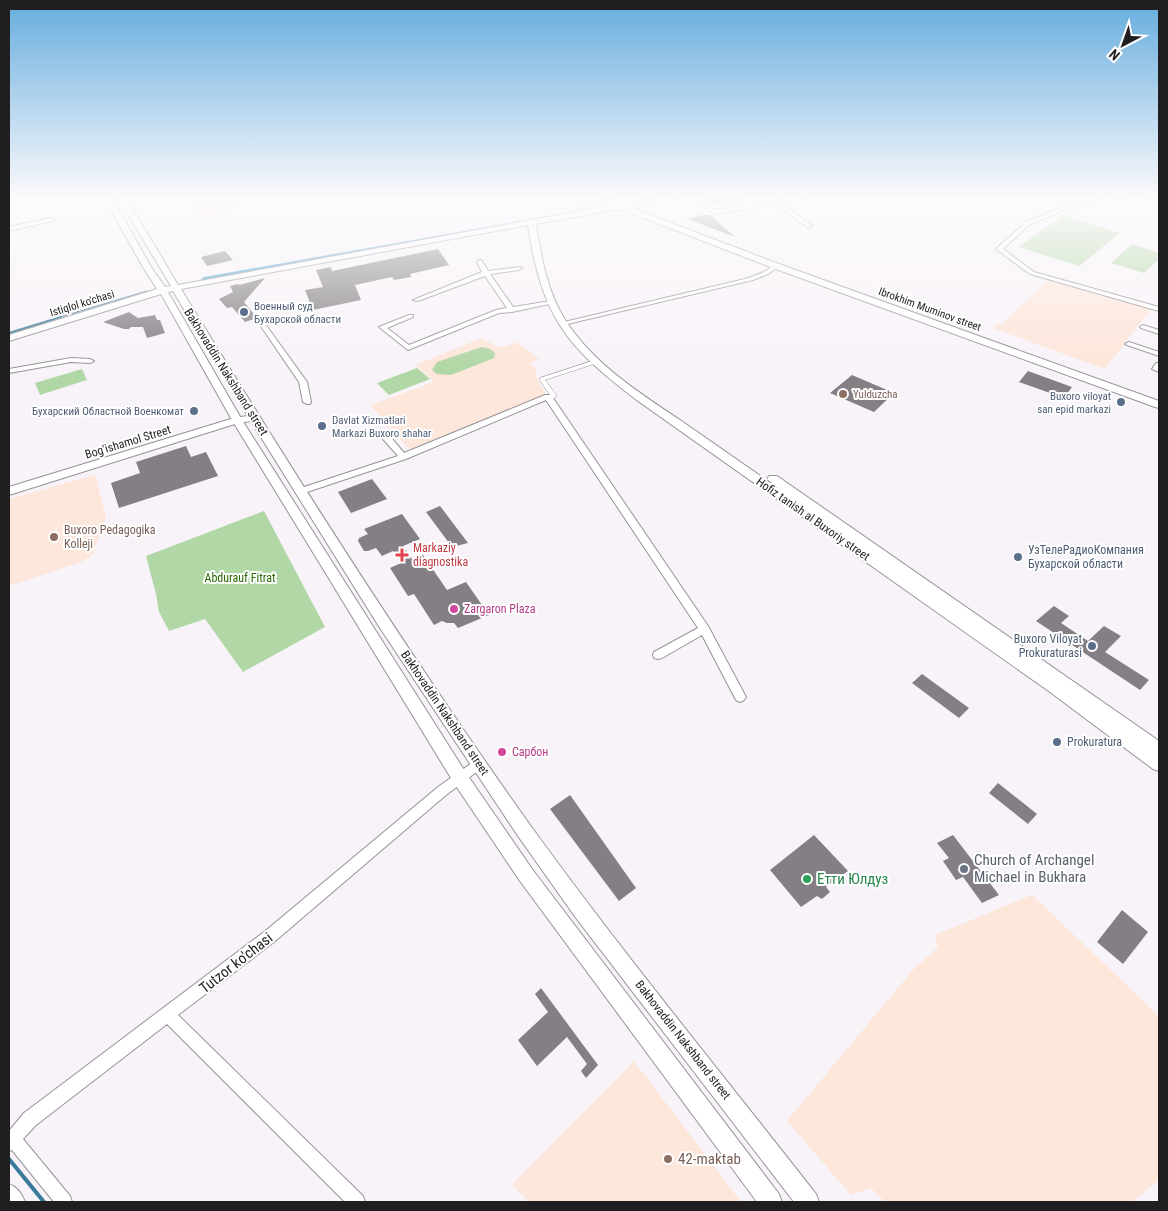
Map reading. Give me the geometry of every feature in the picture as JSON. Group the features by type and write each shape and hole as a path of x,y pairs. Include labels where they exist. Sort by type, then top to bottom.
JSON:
{"main road":[{"name":"Bakhovaddin Nakshband street","path":"139,253 147,267 170,285 184,304 382,621 583,912 808,1202"},
{"name":"Bakhovaddin Nakshband street","path":"152,253 237,420 460,778 526,875 772,1202"},
{"path":"170,285 194,278 331,253"},
{"path":"170,285 204,284 373,253"},
{"name":"Hofiz tanish al Buxoriy street","path":"543,253 553,301 568,322 583,350 595,362 642,399 1159,750"},
{"name":"Ibrokhim Muminov street","path":"749,253 1159,398"},
{"name":"Ibrokhim Muminov street","path":"750,253 776,266 1159,404"},
{"path":"184,304 187,294 204,284"},
{"name":"Istiqlol ko'chasi","path":"9,338 170,285"},
{"name":"Hofiz tanish al Buxoriy street","path":"568,322 609,363 934,597 1159,764"}],"street":[{"path":"1004,253 1032,273 1159,309"},
{"path":"480,262 512,310"},
{"path":"568,322 751,279 766,274 776,266"},
{"path":"416,300 486,273 519,268"},
{"path":"411,316 382,327 408,348 498,311 512,310 553,301"},
{"path":"260,322 303,382 307,402"},
{"path":"1143,327 1159,332"},
{"path":"1129,344 1159,354"},
{"path":"9,371 71,360 90,361"},
{"path":"301,491 403,457 554,396 542,379 595,362"},
{"path":"1159,365 1156,369 1159,370"},
{"path":"548,397 704,629 740,697"},
{"name":"Bog'ishamol Street","path":"9,491 237,420 254,418"},
{"path":"386,437 403,457"},
{"path":"658,655 704,629"},
{"name":"Tutzor ko'chasi","path":"11,1141 30,1119 269,937 442,790 479,763"},
{"path":"168,1015 357,1202"},
{"path":"11,1141 64,1202"},
{"path":"9,1192 17,1202"}],"shaded area":[{"path":"1049,279 1151,309 1105,369 993,328 996,324 1001,324"},
{"path":"481,338 499,347 516,342 539,359 530,363 534,366 538,381 546,395 412,452 370,405 434,382 416,365"},
{"name":"Buxoro Pedagogika Kolleji","path":"95,475 106,518 92,556 83,561 9,586 9,499"},
{"path":"1032,895 1159,1016 1159,1180 1132,1202 885,1202 871,1188 851,1195 787,1121 912,971 938,947 935,935"},
{"path":"634,1061 741,1202 529,1202 512,1185"}],"green space":[{"path":"1036,253 1096,253 1079,266"},
{"path":"1123,253 1159,253 1159,259 1144,273 1111,263"},
{"path":"482,347 490,349 495,353 494,358 451,375 437,374 432,370 437,362"},
{"path":"417,368 430,379 389,395 377,383"},
{"path":"82,369 87,380 40,395 35,383"},
{"name":"Abdurauf Fitrat","path":"264,511 325,627 243,672 205,619 169,631 159,612 146,556"}],"building":[{"path":"226,253 233,260 207,266 201,257"},
{"path":"421,253 440,253 449,265 410,274 411,277 394,280 392,277 355,285 361,300 313,310 305,290 323,287 316,270 331,267 332,271"},
{"path":"265,278 244,302 257,318 245,322 232,307 227,308 219,299 233,292 230,286"},
{"path":"129,312 138,318 155,315 157,320 160,320 165,333 147,338 143,327 124,329 103,322"},
{"path":"1028,371 1072,387 1064,398 1019,382"},
{"name":"Yulduzcha","path":"852,375 894,393 874,412 830,393"},
{"path":"186,446 191,457 206,452 218,476 119,508 111,483 140,473 136,462"},
{"path":"372,479 387,499 351,513 338,492"},
{"path":"440,506 468,543 452,547 426,512"},
{"path":"402,514 420,539 403,546 412,559 423,555 447,590 466,582 489,615 458,628 454,623 442,621 434,625 414,594 408,596 390,568 401,563 393,551 382,556 376,548 364,551 358,541 359,538 368,534 364,529"},
{"name":"Buxoro Viloyat Prokuraturasi","path":"1054,606 1069,616 1061,623 1088,641 1104,626 1121,636 1105,652 1149,680 1140,690 1036,621"},
{"path":"922,674 969,708 959,718 912,683"},
{"path":"998,783 1037,814 1028,824 989,793"},
{"path":"570,795 636,888 619,901 550,809"},
{"name":"Етти Юлдуз","path":"814,835 848,871 826,887 830,892 822,899 817,896 801,907 770,870"},
{"name":"Church of Archangel Michael in Bukhara","path":"953,835 999,895 982,903 963,877 956,880 943,861 949,858 937,843"},
{"path":"1122,910 1148,932 1123,964 1097,942"},
{"path":"541,988 598,1065 586,1078 581,1071 587,1064 567,1037 537,1066 518,1040 548,1012 535,994"}],"waterway":[{"path":"204,279 351,253"},
{"path":"57,318 147,291"},
{"path":"9,333 61,317"},
{"path":"9,1159 44,1202"}],"place":[{"name":"Военный суд Бухарской области","path":"244,312"},
{"name":"Yulduzcha","path":"843,394"},
{"name":"Buxoro viloyat san epid markazi","path":"1121,402"},
{"name":"Бухарский Областной Военкомат","path":"194,411"},
{"name":"Davlat Xizmatlari Markazi Buxoro shahar","path":"322,426"},
{"name":"Buxoro Pedagogika Kolleji","path":"54,537"},
{"name":"Markaziy diagnostika","path":"402,555"},
{"name":"УзТелеРадиоКомпания Бухарской области","path":"1018,557"},
{"name":"Zargaron Plaza","path":"454,609"},
{"name":"Buxoro Viloyat Prokuraturasi","path":"1092,646"},
{"name":"Prokuratura","path":"1057,742"},
{"name":"Сарбон","path":"502,752"},
{"name":"Church of Archangel Michael in Bukhara","path":"964,869"},
{"name":"Етти Юлдуз","path":"807,879"},
{"name":"42-maktab","path":"668,1159"}]}
